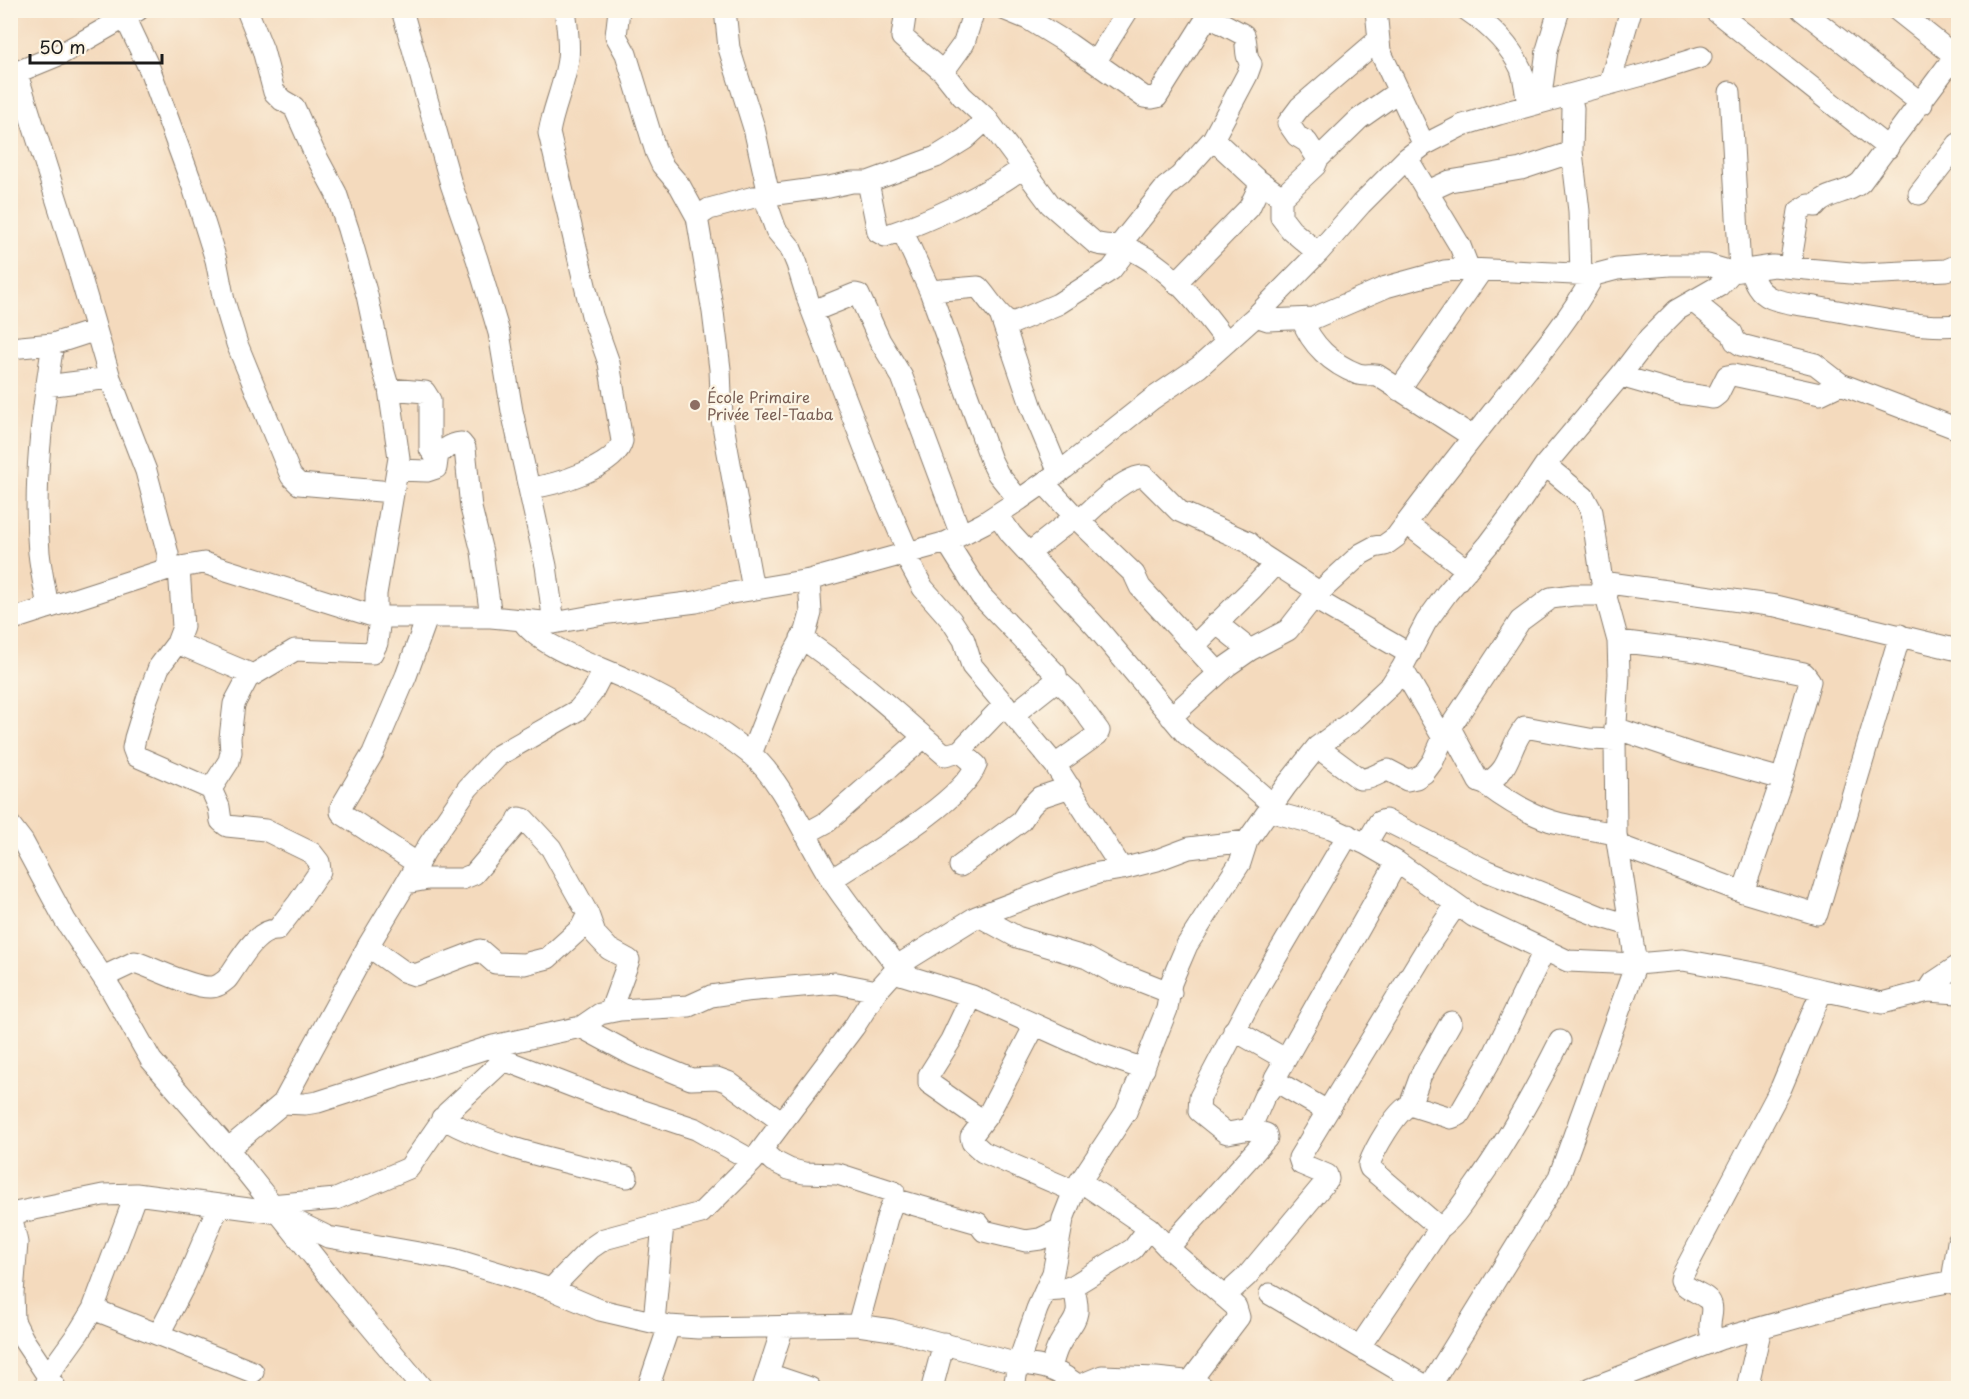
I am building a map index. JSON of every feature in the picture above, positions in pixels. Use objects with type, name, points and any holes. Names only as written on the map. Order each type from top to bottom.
[{"type":"street","points":[[177,643],[250,674],[256,674],[295,650],[372,653],[377,643],[376,594],[397,470],[399,447],[389,389],[367,295],[348,229],[336,193],[294,106],[274,93],[248,10]]},
{"type":"street","points":[[402,10],[451,184],[499,333],[512,411],[546,566],[554,623]]},
{"type":"street","points":[[530,488],[544,486],[608,462],[621,447],[622,441],[609,363],[592,315],[549,133],[552,114],[559,97],[568,59],[565,10]]},
{"type":"street","points":[[619,10],[616,36],[626,54],[656,152],[662,165],[680,186],[697,217],[713,312],[720,369],[722,420],[753,589]]},
{"type":"street","points":[[725,10],[729,48],[754,128],[766,196],[776,230],[790,247],[794,256],[906,552],[923,588],[951,620],[964,640],[972,666],[1055,765],[1122,869]]},
{"type":"street","points":[[906,10],[902,38],[943,72],[962,96],[987,119],[1050,204],[1095,243],[1102,246],[1122,247],[1151,261],[1205,313],[1227,342]]},
{"type":"street","points":[[943,72],[964,43],[974,10]]},
{"type":"street","points":[[1001,317],[1013,323],[1058,304],[1111,270],[1121,257],[1122,247],[1166,187],[1187,169],[1213,139],[1243,86],[1251,64],[1247,60],[1247,42],[1244,35],[1211,14],[1157,97],[1152,98],[1144,96],[1096,61],[1028,19],[1006,10]]},
{"type":"street","points":[[1096,61],[1128,10]]},
{"type":"street","points":[[1376,10],[1380,51],[1424,145]]},
{"type":"street","points":[[1467,10],[1488,26],[1507,47],[1521,70],[1534,104]]},
{"type":"street","points":[[1534,104],[1559,10]]},
{"type":"street","points":[[1610,82],[1631,10]]},
{"type":"street","points":[[1714,10],[1888,148]]},
{"type":"street","points":[[1802,10],[1922,104]]},
{"type":"street","points":[[1790,266],[1798,211],[1809,205],[1816,206],[1820,200],[1856,188],[1867,177],[1957,54],[1897,10]]},
{"type":"street","points":[[103,977],[135,962],[195,985],[210,987],[221,985],[261,935],[270,930],[277,930],[320,871],[319,862],[312,853],[265,830],[227,826],[221,821],[219,807],[211,789],[136,756],[133,748],[159,667],[177,643],[183,627],[174,569],[146,471],[110,378],[76,261],[14,75],[61,54],[132,15],[194,187],[216,260],[224,301],[237,344],[291,476],[299,484],[392,492]]},
{"type":"street","points":[[1318,159],[1307,142],[1297,136],[1288,123],[1300,107],[1378,40]]},
{"type":"street","points":[[10,620],[174,569],[204,564],[378,617],[491,617],[554,623],[609,613],[696,602],[753,589],[809,580],[954,538],[1019,501],[1152,399],[1199,367],[1256,316],[1318,253],[1361,204],[1407,158],[1424,145],[1463,125],[1701,57]]},
{"type":"street","points":[[1281,198],[1359,119],[1399,91]]},
{"type":"street","points":[[1730,92],[1741,270],[1753,279],[1764,294],[1781,301],[1890,320],[1945,326],[1959,325]]},
{"type":"street","points":[[1171,717],[1219,673],[1250,650],[1288,630],[1316,595],[1360,554],[1374,547],[1386,545],[1396,537],[1576,307],[1587,275],[1572,152],[1573,119],[1570,95]]},
{"type":"street","points":[[697,217],[716,206],[852,182],[868,182],[936,157],[965,139],[987,119]]},
{"type":"street","points":[[1213,139],[1281,198],[1281,217],[1291,230],[1318,253]]},
{"type":"street","points":[[1919,194],[1959,144]]},
{"type":"street","points":[[1426,192],[1450,181],[1521,169],[1572,152]]},
{"type":"street","points":[[1407,158],[1475,270]]},
{"type":"street","points":[[868,182],[878,232],[885,236],[1005,181],[1023,168]]},
{"type":"street","points":[[1176,284],[1249,208],[1261,183]]},
{"type":"street","points":[[902,230],[930,291],[991,460],[998,474],[1019,501]]},
{"type":"street","points":[[1256,316],[1268,320],[1314,318],[1386,287],[1444,271],[1475,270],[1587,275],[1617,269],[1708,265],[1741,270],[1790,266],[1862,274],[1946,270],[1958,267]]},
{"type":"street","points":[[1399,390],[1475,270]]},
{"type":"street","points":[[1014,1389],[1018,1364],[1053,1273],[1061,1229],[1077,1186],[1126,1112],[1167,1009],[1171,983],[1187,945],[1240,863],[1247,841],[1317,747],[1350,723],[1381,695],[1406,661],[1426,622],[1447,592],[1516,508],[1545,465],[1662,324],[1677,310],[1694,302],[1741,270]]},
{"type":"street","points":[[930,291],[978,287],[990,300],[1001,317],[1032,408],[1051,478],[1077,519],[1134,574],[1140,587],[1219,673]]},
{"type":"street","points":[[813,311],[855,294],[859,295],[880,341],[902,377],[954,538],[981,596],[1054,671],[1057,680],[1070,692],[1099,731],[1097,735],[1055,765]]},
{"type":"street","points":[[1694,302],[1732,333],[1741,345],[1815,364],[1840,384],[1959,429]]},
{"type":"street","points":[[1302,319],[1307,335],[1326,355],[1359,374],[1377,375],[1473,437]]},
{"type":"street","points":[[10,348],[53,344],[96,330]]},
{"type":"street","points":[[48,608],[39,554],[38,516],[40,429],[53,344]]},
{"type":"street","points":[[1620,376],[1679,393],[1713,398],[1718,394],[1727,376],[1733,375],[1820,394],[1840,384]]},
{"type":"street","points":[[46,387],[110,378]]},
{"type":"street","points":[[389,389],[425,392],[430,400],[430,449],[434,454],[451,443],[461,443],[465,448],[471,508],[482,552],[491,617]]},
{"type":"street","points":[[397,470],[427,471],[436,468],[438,453]]},
{"type":"street","points":[[1270,1294],[1429,1389],[1559,1177],[1636,964],[1617,839],[1615,734],[1618,641],[1604,589],[1589,503],[1545,465]]},
{"type":"street","points":[[1029,554],[1114,491],[1139,476],[1144,476],[1179,512],[1248,542],[1406,661],[1447,733],[1479,782],[1500,796],[1551,821],[1617,839],[1743,892],[1817,914],[1900,635]]},
{"type":"street","points":[[998,515],[1011,534],[1097,628],[1186,734],[1238,774],[1271,808],[1331,828],[1357,840],[1397,862],[1456,905],[1499,929],[1568,961],[1636,964],[1683,960],[1765,975],[1882,1003],[1928,991],[1959,993]]},
{"type":"street","points":[[1406,523],[1467,570]]},
{"type":"street","points":[[1194,646],[1275,564]]},
{"type":"street","points":[[751,754],[783,673],[812,613],[809,580]]},
{"type":"street","points":[[1317,747],[1360,779],[1368,780],[1375,774],[1388,770],[1407,780],[1416,778],[1424,773],[1433,761],[1447,733],[1520,621],[1551,598],[1604,589],[1776,606],[1959,650]]},
{"type":"street","points":[[418,864],[344,815],[341,807],[373,753],[406,676],[427,618]]},
{"type":"street","points":[[522,620],[527,629],[543,640],[628,680],[714,728],[751,754],[776,783],[831,880],[896,969],[972,996],[1100,1054],[1144,1069]]},
{"type":"street","points":[[1216,623],[1250,650]]},
{"type":"street","points":[[801,638],[822,652],[945,755],[960,752],[1009,709],[1057,680]]},
{"type":"street","points":[[1618,641],[1697,651],[1804,672],[1810,681],[1782,779],[1743,892]]},
{"type":"street","points":[[228,1149],[283,1103],[368,946],[468,788],[499,755],[578,710],[592,693],[604,670]]},
{"type":"street","points":[[211,789],[229,761],[234,704],[250,674]]},
{"type":"street","points":[[1485,784],[1504,770],[1520,733],[1525,727],[1589,739],[1615,734],[1782,779]]},
{"type":"street","points":[[805,834],[827,822],[924,737]]},
{"type":"street","points":[[831,880],[906,832],[968,781],[976,765],[960,752]]},
{"type":"street","points":[[960,866],[1021,821],[1040,797],[1070,787]]},
{"type":"street","points":[[406,883],[428,879],[462,879],[474,874],[519,818],[524,819],[551,848],[588,914],[595,934],[603,944],[629,960],[610,1012]]},
{"type":"street","points":[[1168,1248],[1267,1138],[1266,1134],[1250,1129],[1225,1132],[1199,1111],[1200,1097],[1234,1030],[1357,840],[1379,822],[1385,820],[1487,871],[1599,916],[1629,925]]},
{"type":"street","points":[[10,825],[23,842],[65,920],[103,977],[152,1060],[228,1149],[422,1389]]},
{"type":"street","points":[[551,1289],[591,1248],[604,1239],[700,1213],[757,1155],[854,1027],[877,991],[896,969],[979,916],[1063,884],[1098,873],[1157,860],[1189,848],[1247,841]]},
{"type":"street","points":[[1250,1129],[1264,1097],[1397,862]]},
{"type":"street","points":[[1225,1296],[1247,1276],[1328,1179],[1327,1175],[1299,1161],[1430,943],[1456,905]]},
{"type":"street","points":[[368,946],[403,971],[415,975],[480,950],[495,963],[524,964],[548,958],[581,928],[588,914]]},
{"type":"street","points":[[979,916],[1017,937],[1087,958],[1116,974],[1171,993]]},
{"type":"street","points":[[1410,1105],[1451,1118],[1459,1115],[1493,1056],[1544,951]]},
{"type":"street","points":[[1928,991],[1934,982],[1959,966]]},
{"type":"street","points":[[283,1103],[318,1102],[499,1053],[582,1027],[600,1014],[610,1012],[689,1006],[711,996],[836,983],[877,991]]},
{"type":"street","points":[[1715,1341],[1709,1326],[1712,1305],[1710,1300],[1682,1284],[1682,1276],[1780,1088],[1822,990]]},
{"type":"street","points":[[972,996],[928,1081],[983,1120]]},
{"type":"street","points":[[1440,1228],[1370,1168],[1371,1160],[1391,1125],[1404,1108],[1410,1105],[1421,1075],[1451,1022]]},
{"type":"street","points":[[1035,1025],[1021,1055],[971,1137],[972,1142],[984,1152],[1077,1186],[1149,1228],[1168,1248],[1236,1307],[1239,1317],[1195,1375],[1200,1385]]},
{"type":"street","points":[[582,1027],[633,1055],[692,1079],[717,1078],[728,1082],[782,1122]]},
{"type":"street","points":[[1234,1030],[1285,1059]]},
{"type":"street","points":[[1360,1346],[1440,1228],[1451,1220],[1494,1160],[1560,1041]]},
{"type":"street","points":[[136,1194],[93,1309],[49,1384],[14,1321],[13,1293],[17,1243],[11,1214],[103,1195],[136,1194],[219,1205],[275,1209],[336,1199],[409,1167],[442,1118],[499,1053]]},
{"type":"street","points":[[499,1053],[600,1097],[696,1129],[789,1169],[804,1173],[837,1174],[894,1192],[894,1199],[858,1325]]},
{"type":"street","points":[[1275,1081],[1327,1111]]},
{"type":"street","points":[[442,1118],[491,1141],[567,1164],[627,1177]]},
{"type":"street","points":[[894,1199],[978,1223],[984,1231],[1017,1240],[1040,1239],[1061,1229]]},
{"type":"street","points":[[159,1334],[185,1284],[219,1205]]},
{"type":"street","points":[[275,1209],[318,1234],[453,1259],[551,1289],[600,1310],[662,1324],[698,1328],[858,1325],[892,1330],[1018,1364],[1051,1368],[1079,1387],[1102,1376],[1156,1378],[1200,1385]]},
{"type":"street","points":[[648,1389],[662,1324],[663,1224]]},
{"type":"street","points":[[1045,1291],[1073,1286],[1133,1249],[1149,1228]]},
{"type":"street","points":[[1590,1389],[1715,1341],[1867,1298],[1956,1282],[1959,1242]]},
{"type":"street","points":[[1051,1368],[1059,1345],[1078,1315],[1078,1301],[1073,1286]]},
{"type":"street","points":[[93,1309],[253,1372]]},
{"type":"street","points":[[783,1326],[765,1381],[810,1389]]},
{"type":"street","points":[[1747,1389],[1761,1328]]},
{"type":"street","points":[[932,1389],[944,1343]]},
{"type":"place","name":"École Primaire Privée Teel-Taaba","points":[[695,405]]}]
